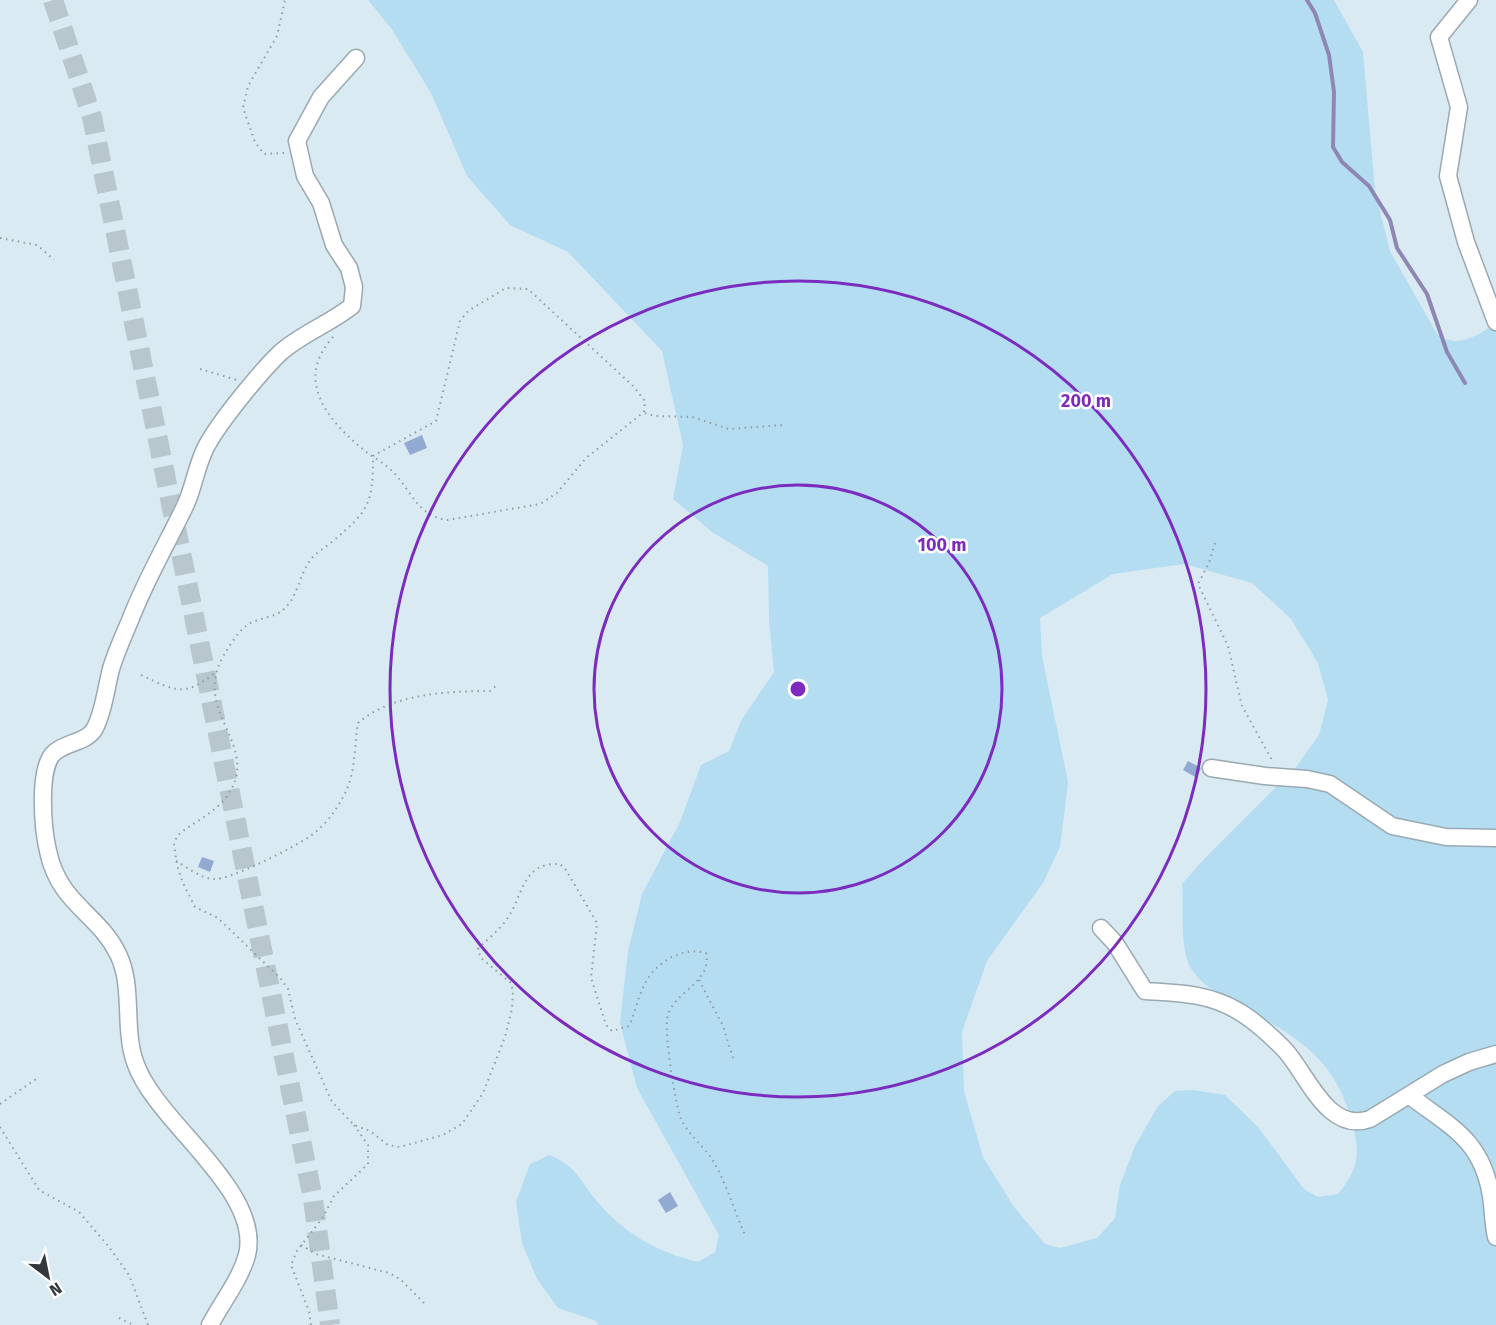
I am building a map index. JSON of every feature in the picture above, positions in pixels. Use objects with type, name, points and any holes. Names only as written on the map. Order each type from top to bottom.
[{"type":"street","points":[[1469,0],[1439,37],[1459,107],[1448,176],[1466,242],[1496,322]]},
{"type":"street","points":[[210,1325],[243,1267],[249,1241],[247,1227],[238,1207],[203,1152],[154,1097],[138,1070],[130,1038],[123,972],[118,955],[107,938],[60,888],[54,875],[47,850],[43,792],[48,760],[55,752],[87,737],[95,728],[112,666],[135,608],[187,502],[205,448],[280,354],[304,334],[352,306],[354,287],[349,268],[334,245],[327,217],[306,176],[297,141],[306,121],[337,76],[356,58]]},
{"type":"street","points":[[1211,768],[1330,784],[1392,826],[1446,837],[1496,838]]},
{"type":"street","points":[[1101,928],[1115,943],[1145,991],[1202,994],[1240,1011],[1285,1050],[1324,1106],[1343,1117],[1362,1122],[1389,1109],[1443,1074],[1496,1054]]},
{"type":"street","points":[[1410,1096],[1469,1141],[1480,1159],[1491,1196],[1496,1237]]},
{"type":"path","points":[[285,0],[277,36],[248,86],[243,108],[255,142],[264,154],[278,155],[298,149]]},
{"type":"path","points":[[0,238],[37,245],[54,260]]},
{"type":"path","points":[[334,335],[324,347],[315,366],[315,387],[326,411],[373,456],[394,473],[419,508],[434,518],[447,520],[510,511],[540,504],[557,493],[586,458],[644,412],[645,401],[633,386],[551,308],[528,289],[512,286],[468,311],[460,321],[436,421],[373,456]]},
{"type":"path","points":[[200,369],[252,387]]},
{"type":"path","points":[[644,412],[656,416],[692,417],[729,429],[784,425]]},
{"type":"path","points":[[311,1325],[309,1311],[291,1265],[301,1245],[323,1217],[334,1196],[363,1172],[368,1164],[368,1146],[354,1125],[332,1102],[295,1019],[288,988],[272,968],[218,918],[195,906],[183,884],[174,845],[177,836],[224,799],[238,774],[239,758],[218,708],[214,690],[224,656],[246,626],[282,611],[296,594],[311,559],[356,522],[363,513],[369,504],[373,482],[373,456]]},
{"type":"path","points":[[1215,543],[1209,563],[1198,584],[1228,646],[1242,706],[1283,777]]},
{"type":"path","points":[[141,675],[169,688],[188,690],[196,688],[218,671]]},
{"type":"path","points":[[176,861],[201,876],[215,880],[263,862],[310,837],[328,819],[346,793],[353,767],[358,723],[370,713],[388,703],[490,691],[498,684]]},
{"type":"path","points":[[354,1125],[370,1131],[388,1145],[400,1147],[443,1135],[462,1124],[473,1111],[483,1093],[505,1037],[513,1000],[511,983],[489,966],[481,958],[478,950],[508,919],[528,877],[535,869],[548,864],[560,864],[567,870],[597,923],[591,978],[606,1025],[612,1031],[629,1026],[649,977],[676,954],[694,949],[706,953],[708,961],[699,980],[671,1005],[667,1021],[677,1101],[682,1120],[712,1160],[745,1235]]},
{"type":"path","points":[[699,980],[723,1026],[734,1061]]},
{"type":"path","points":[[0,1104],[39,1077]]},
{"type":"path","points":[[0,1127],[39,1190],[79,1212],[109,1247],[129,1275],[148,1325]]},
{"type":"path","points":[[301,1245],[316,1254],[390,1273],[400,1279],[425,1304]]},
{"type":"path","points":[[119,1318],[134,1325]]},
{"type":"shaded area","points":[[368,0],[1334,0],[1363,52],[1375,191],[1390,251],[1437,334],[1444,339],[1459,341],[1467,339],[1496,324],[1496,1325],[598,1325],[596,1321],[558,1308],[537,1279],[522,1243],[516,1202],[530,1164],[550,1155],[572,1169],[606,1212],[642,1240],[669,1253],[698,1262],[715,1252],[719,1235],[637,1088],[620,1023],[628,951],[642,894],[680,822],[701,765],[729,751],[741,721],[774,672],[769,620],[768,566],[712,532],[673,499],[683,445],[662,351],[568,252],[510,225],[467,176],[431,93],[391,28]],"holes":[[[1184,564],[1252,583],[1291,619],[1318,663],[1328,700],[1319,735],[1296,767],[1182,884],[1185,952],[1192,970],[1207,986],[1295,1038],[1324,1064],[1345,1100],[1352,1123],[1357,1153],[1354,1169],[1338,1194],[1318,1197],[1304,1189],[1258,1127],[1225,1095],[1192,1090],[1175,1091],[1158,1106],[1135,1146],[1120,1185],[1115,1218],[1097,1238],[1060,1248],[1045,1244],[1014,1207],[983,1157],[964,1091],[962,1032],[987,961],[1043,883],[1060,847],[1068,782],[1042,656],[1040,618],[1113,574]]]},
{"type":"building","points":[[422,435],[427,448],[410,455],[404,443]]},
{"type":"building","points":[[1188,761],[1201,768],[1197,778],[1183,770]]},
{"type":"building","points":[[202,857],[214,861],[210,872],[198,867]]},
{"type":"building","points":[[670,1192],[678,1206],[666,1213],[658,1200]]},
{"type":"waterway","points":[[1307,0],[1315,13],[1329,55],[1334,92],[1333,147],[1342,162],[1369,186],[1390,220],[1397,248],[1427,294],[1447,352],[1465,383]]},
{"type":"tunnel","points":[[53,0],[92,117],[313,1199],[330,1325]]}]
